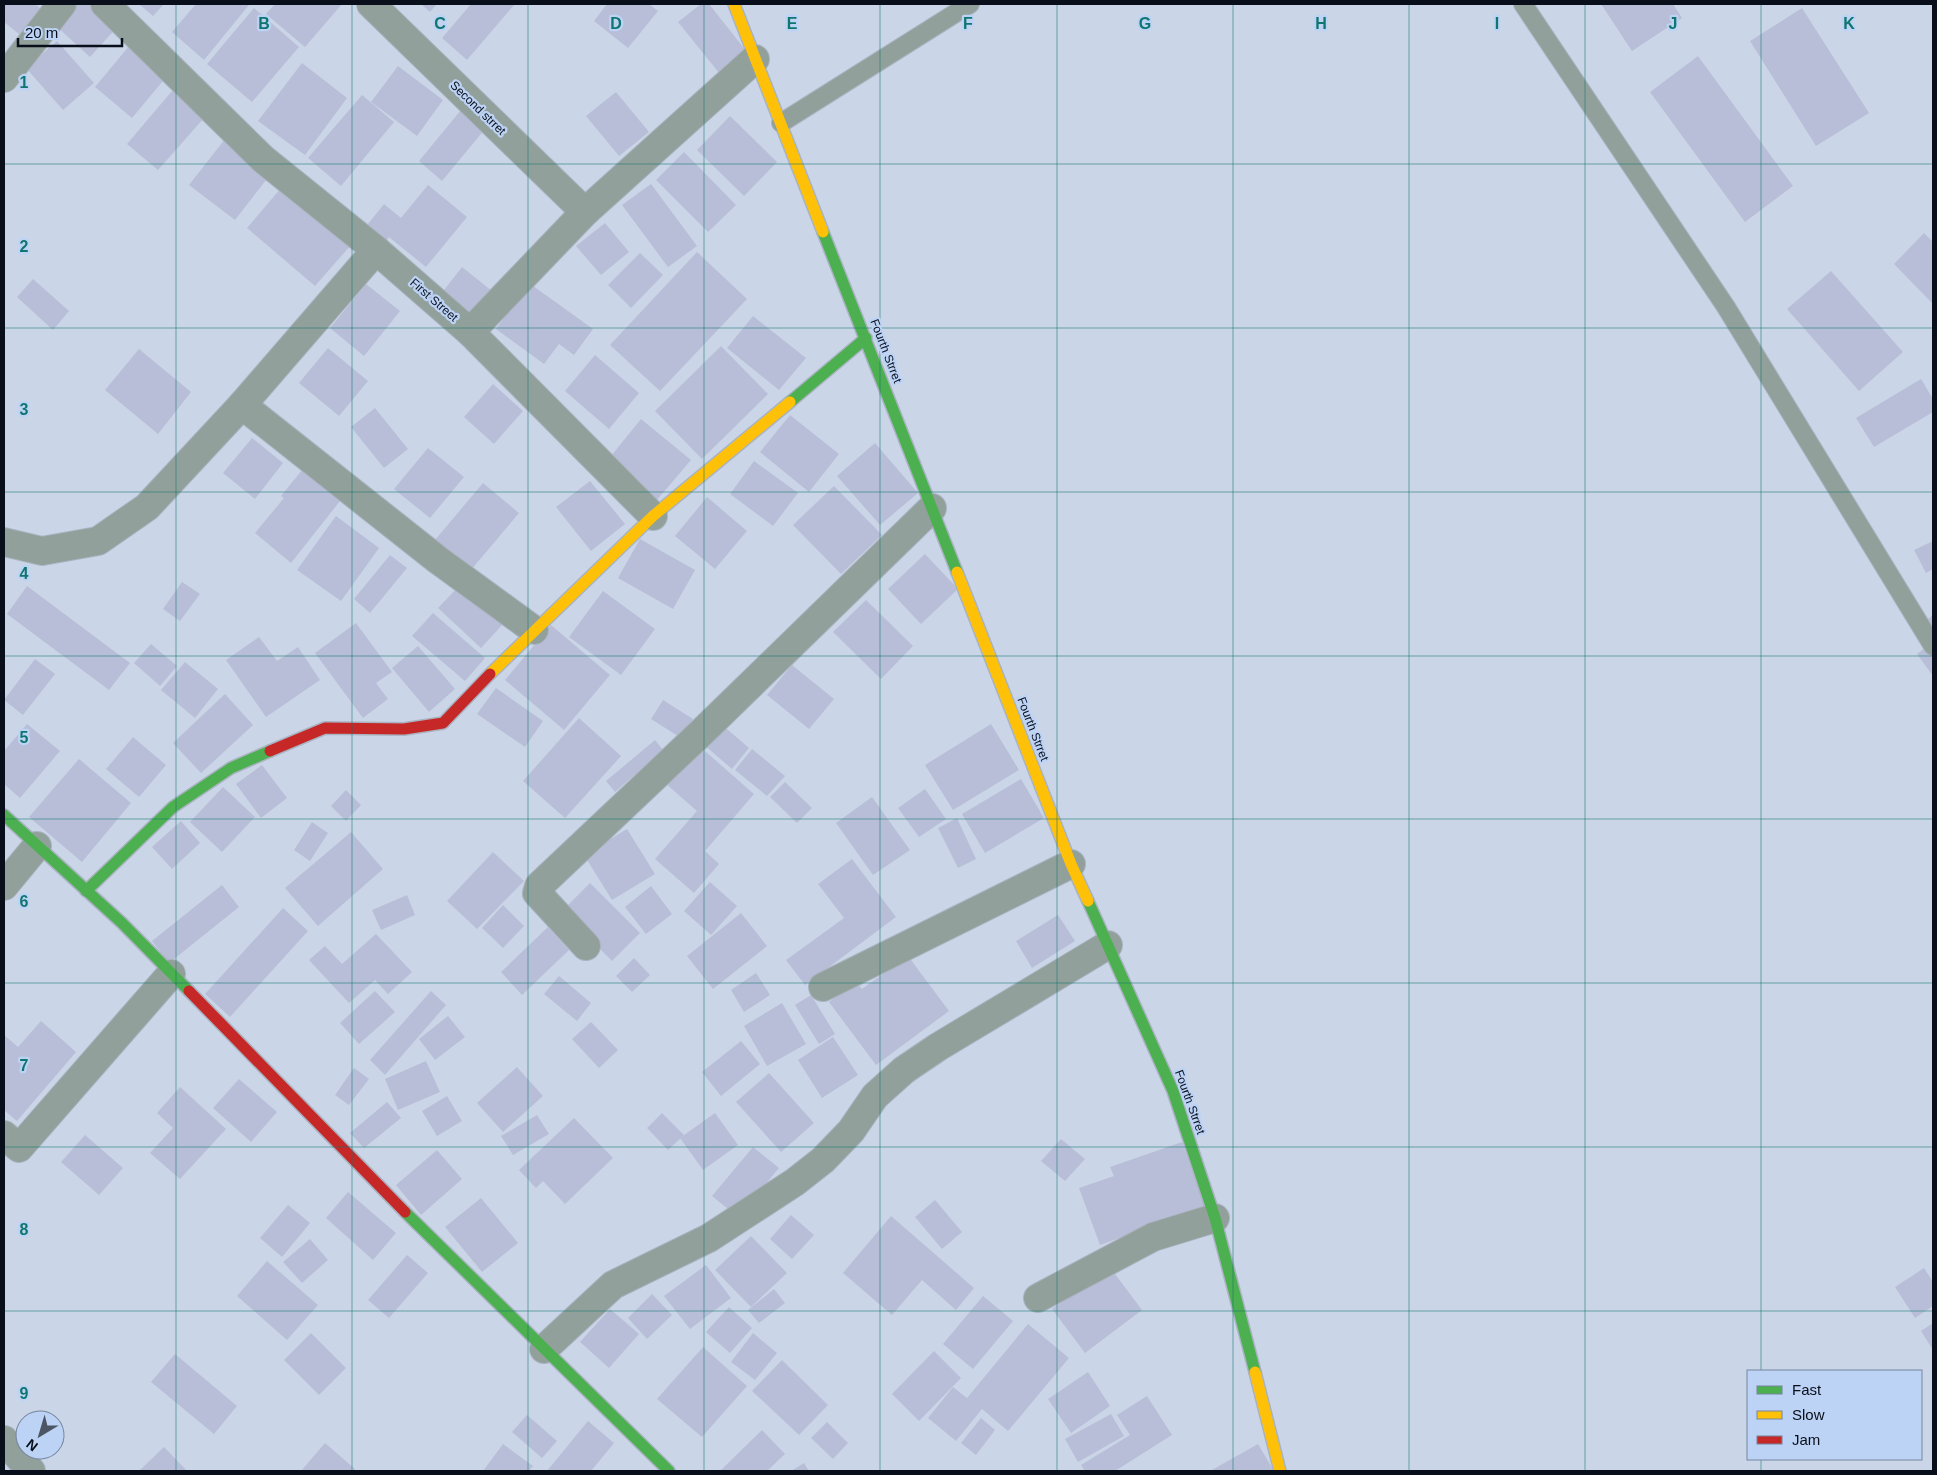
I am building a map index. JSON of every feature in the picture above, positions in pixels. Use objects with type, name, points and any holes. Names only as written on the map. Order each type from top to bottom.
[{"type":"street","points":[[4,78],[62,4]]},
{"type":"street","name":"First Street","points":[[105,4],[263,159],[376,250],[470,332],[653,516]]},
{"type":"street","name":"Second strret","points":[[371,4],[585,212]]},
{"type":"street","name":"Fourth Strret","points":[[734,4],[1071,864],[1173,1091],[1215,1218],[1280,1471]]},
{"type":"street","points":[[470,332],[585,212],[755,59]]},
{"type":"street","points":[[4,542],[42,551],[98,541],[147,508],[242,405],[376,250]]},
{"type":"street","points":[[86,891],[173,807],[231,768],[325,728],[404,729],[443,723],[534,630],[653,516],[866,338]]},
{"type":"street","points":[[242,405],[438,560],[534,630]]},
{"type":"street","points":[[586,946],[537,893],[539,886],[932,508]]},
{"type":"street","points":[[4,815],[122,923],[444,1252],[669,1471]]},
{"type":"street","points":[[4,886],[37,846]]},
{"type":"street","points":[[823,987],[1071,864]]},
{"type":"street","points":[[544,1349],[613,1285],[709,1238],[795,1182],[823,1160],[851,1130],[876,1096],[904,1070],[938,1047],[1108,945]]},
{"type":"street","points":[[4,1135],[19,1148],[171,974]]},
{"type":"street","points":[[1038,1298],[1153,1237],[1215,1218]]},
{"type":"street","points":[[4,1440],[31,1471]]},
{"type":"lane","points":[[781,123],[970,4]]},
{"type":"lane","points":[[1523,4],[1726,307],[1933,646]]},
{"type":"building","points":[[4,4],[35,4],[45,12],[24,38],[4,22]]},
{"type":"building","points":[[76,4],[95,4],[119,25],[90,57],[56,26]]},
{"type":"building","points":[[139,4],[164,4],[153,16]]},
{"type":"building","points":[[196,4],[249,5],[204,60],[172,32]]},
{"type":"building","points":[[275,4],[342,4],[305,47],[266,14]]},
{"type":"building","points":[[421,4],[437,4],[430,12]]},
{"type":"building","points":[[471,4],[514,5],[467,60],[442,38]]},
{"type":"building","points":[[607,4],[649,4],[658,11],[628,48],[594,21]]},
{"type":"building","points":[[701,4],[709,4],[747,52],[720,74],[678,22]]},
{"type":"building","points":[[1601,4],[1673,4],[1682,18],[1632,51]]},
{"type":"building","points":[[254,8],[299,47],[252,102],[207,64]]},
{"type":"building","points":[[1802,8],[1869,113],[1816,146],[1750,41]]},
{"type":"building","points":[[57,41],[94,83],[63,110],[26,68]]},
{"type":"building","points":[[130,45],[167,76],[132,118],[95,87]]},
{"type":"building","points":[[1698,56],[1793,186],[1745,222],[1650,92]]},
{"type":"building","points":[[302,63],[347,98],[305,155],[258,121]]},
{"type":"building","points":[[398,66],[443,100],[417,136],[371,102]]},
{"type":"building","points":[[172,91],[204,118],[158,170],[127,144]]},
{"type":"building","points":[[616,92],[649,132],[619,156],[586,116]]},
{"type":"building","points":[[362,95],[394,122],[341,186],[308,158]]},
{"type":"building","points":[[461,110],[485,129],[442,181],[419,161]]},
{"type":"building","points":[[730,116],[777,162],[744,196],[697,150]]},
{"type":"building","points":[[225,139],[270,175],[235,220],[189,185]]},
{"type":"building","points":[[684,152],[736,205],[708,232],[656,180]]},
{"type":"building","points":[[651,184],[697,246],[668,267],[622,205]]},
{"type":"building","points":[[428,185],[467,217],[426,267],[389,237],[383,245],[364,229],[384,204],[401,218]]},
{"type":"building","points":[[282,187],[351,245],[315,286],[247,228]]},
{"type":"building","points":[[605,223],[629,252],[601,275],[576,246]]},
{"type":"building","points":[[1924,233],[1933,242],[1933,304],[1894,264]]},
{"type":"building","points":[[697,252],[747,299],[660,391],[610,345]]},
{"type":"building","points":[[640,253],[663,275],[631,308],[608,285]]},
{"type":"building","points":[[462,267],[492,291],[470,317],[441,294]]},
{"type":"building","points":[[1831,271],[1903,352],[1859,391],[1787,309]]},
{"type":"building","points":[[33,279],[69,311],[53,330],[17,297]]},
{"type":"building","points":[[529,283],[593,329],[574,355],[559,344],[544,364],[496,329]]},
{"type":"building","points":[[366,284],[400,311],[364,356],[330,328]]},
{"type":"building","points":[[753,316],[806,358],[779,390],[727,348]]},
{"type":"building","points":[[721,346],[768,394],[702,459],[655,411]]},
{"type":"building","points":[[328,348],[368,381],[339,416],[299,383]]},
{"type":"building","points":[[139,349],[191,392],[158,434],[105,390]]},
{"type":"building","points":[[595,355],[639,393],[609,429],[565,391]]},
{"type":"building","points":[[1921,379],[1933,399],[1933,412],[1874,447],[1856,418]]},
{"type":"building","points":[[493,384],[523,411],[494,444],[464,417]]},
{"type":"building","points":[[375,408],[408,449],[384,468],[351,427]]},
{"type":"building","points":[[790,415],[839,454],[809,492],[760,452]]},
{"type":"building","points":[[641,419],[691,460],[656,501],[607,461]]},
{"type":"building","points":[[252,438],[283,463],[255,499],[223,473]]},
{"type":"building","points":[[875,443],[918,493],[880,525],[837,476]]},
{"type":"building","points":[[428,448],[464,477],[430,518],[394,489]]},
{"type":"building","points":[[754,461],[798,493],[773,526],[730,494]]},
{"type":"building","points":[[302,470],[340,501],[291,563],[255,533],[284,498],[281,496]]},
{"type":"building","points":[[590,481],[625,524],[591,551],[556,507]]},
{"type":"building","points":[[483,483],[519,513],[471,570],[435,540]]},
{"type":"building","points":[[834,486],[882,535],[841,574],[793,525]]},
{"type":"building","points":[[707,497],[747,531],[715,569],[675,536]]},
{"type":"building","points":[[336,516],[379,548],[341,601],[297,570]]},
{"type":"building","points":[[640,539],[695,570],[673,609],[618,578]]},
{"type":"building","points":[[1933,541],[1933,569],[1926,573],[1914,550]]},
{"type":"building","points":[[925,554],[958,589],[921,624],[888,589]]},
{"type":"building","points":[[390,555],[407,568],[370,613],[354,599]]},
{"type":"building","points":[[182,582],[200,594],[180,621],[163,609]]},
{"type":"building","points":[[461,584],[503,624],[481,648],[438,608]]},
{"type":"building","points":[[27,586],[130,663],[109,690],[7,614]]},
{"type":"building","points":[[603,591],[655,629],[621,675],[569,637]]},
{"type":"building","points":[[866,600],[913,646],[881,679],[833,632]]},
{"type":"building","points":[[433,613],[485,658],[465,681],[412,636]]},
{"type":"building","points":[[1933,615],[1933,637],[1923,623]]},
{"type":"building","points":[[356,623],[392,672],[376,683],[388,699],[363,718],[315,653]]},
{"type":"building","points":[[551,625],[610,675],[564,730],[505,680]]},
{"type":"building","points":[[259,637],[277,661],[298,647],[320,680],[266,717],[226,660]]},
{"type":"building","points":[[1933,642],[1933,676],[1917,654]]},
{"type":"building","points":[[151,644],[177,666],[160,686],[134,663]]},
{"type":"building","points":[[418,646],[455,689],[429,712],[392,668]]},
{"type":"building","points":[[35,659],[55,674],[23,715],[4,700]]},
{"type":"building","points":[[185,662],[218,689],[195,718],[161,690]]},
{"type":"building","points":[[792,665],[834,699],[809,729],[767,695]]},
{"type":"building","points":[[496,688],[543,721],[525,747],[477,714]]},
{"type":"building","points":[[225,694],[253,725],[201,773],[173,743]]},
{"type":"building","points":[[663,700],[693,719],[681,738],[651,719]]},
{"type":"building","points":[[579,718],[621,756],[565,818],[523,781]]},
{"type":"building","points":[[720,723],[749,748],[732,769],[703,744]]},
{"type":"building","points":[[27,724],[60,751],[20,798],[4,784],[4,751]]},
{"type":"building","points":[[991,724],[1019,770],[953,810],[925,765]]},
{"type":"building","points":[[133,737],[166,765],[139,797],[106,769]]},
{"type":"building","points":[[655,740],[663,750],[615,792],[606,781]]},
{"type":"building","points":[[698,745],[754,794],[705,851],[719,864],[694,893],[655,859],[697,811],[665,783]]},
{"type":"building","points":[[752,749],[785,776],[767,796],[735,770]]},
{"type":"building","points":[[79,759],[131,803],[82,862],[29,817]]},
{"type":"building","points":[[262,765],[287,798],[261,818],[236,784]]},
{"type":"building","points":[[1021,779],[1044,818],[985,853],[962,814]]},
{"type":"building","points":[[785,782],[812,808],[797,823],[770,797]]},
{"type":"building","points":[[223,787],[255,817],[222,852],[190,822]]},
{"type":"building","points":[[925,789],[946,819],[919,837],[898,808]]},
{"type":"building","points":[[346,790],[361,805],[346,821],[331,806]]},
{"type":"building","points":[[872,797],[910,850],[873,875],[836,823]]},
{"type":"building","points":[[957,818],[976,859],[958,868],[938,828]]},
{"type":"building","points":[[181,821],[200,843],[172,869],[152,847]]},
{"type":"building","points":[[312,822],[328,833],[310,861],[294,850]]},
{"type":"building","points":[[627,829],[655,874],[612,900],[584,855]]},
{"type":"building","points":[[351,832],[383,869],[318,926],[285,888]]},
{"type":"building","points":[[493,852],[524,881],[477,929],[447,901]]},
{"type":"building","points":[[852,859],[896,917],[805,985],[786,960],[844,918],[818,884]]},
{"type":"building","points":[[710,882],[737,906],[711,935],[684,911]]},
{"type":"building","points":[[590,883],[640,933],[612,961],[562,911]]},
{"type":"building","points":[[222,885],[239,907],[169,963],[152,941]]},
{"type":"building","points":[[651,886],[672,914],[646,934],[625,907]]},
{"type":"building","points":[[407,895],[415,915],[381,930],[372,910]]},
{"type":"building","points":[[503,905],[524,926],[503,948],[482,928]]},
{"type":"building","points":[[283,908],[308,931],[230,1017],[205,994]]},
{"type":"building","points":[[741,913],[767,946],[713,989],[687,956]]},
{"type":"building","points":[[1058,915],[1075,941],[1032,968],[1016,941]]},
{"type":"building","points":[[548,927],[569,950],[522,995],[501,972]]},
{"type":"building","points":[[376,934],[412,972],[388,994],[375,980],[349,1003],[309,960],[325,946],[342,964]]},
{"type":"building","points":[[908,956],[949,1011],[876,1065],[829,1002],[856,982],[862,989]]},
{"type":"building","points":[[634,958],[650,975],[632,992],[616,976]]},
{"type":"building","points":[[756,973],[770,995],[744,1012],[731,990]]},
{"type":"building","points":[[559,976],[591,1003],[577,1021],[544,994]]},
{"type":"building","points":[[375,991],[395,1012],[359,1044],[340,1023]]},
{"type":"building","points":[[431,991],[446,1005],[385,1075],[370,1060]]},
{"type":"building","points":[[811,995],[835,1034],[819,1044],[795,1005]]},
{"type":"building","points":[[782,1003],[806,1044],[767,1066],[744,1026]]},
{"type":"building","points":[[448,1016],[465,1037],[435,1060],[419,1039]]},
{"type":"building","points":[[41,1021],[76,1052],[17,1121],[4,1110],[4,1035],[18,1047]]},
{"type":"building","points":[[591,1022],[618,1050],[599,1068],[572,1039]]},
{"type":"building","points":[[833,1037],[858,1075],[822,1098],[798,1060]]},
{"type":"building","points":[[741,1041],[760,1064],[721,1096],[702,1072]]},
{"type":"building","points":[[426,1061],[440,1092],[398,1110],[385,1079]]},
{"type":"building","points":[[517,1067],[543,1096],[503,1132],[477,1103]]},
{"type":"building","points":[[354,1068],[369,1079],[349,1105],[335,1095]]},
{"type":"building","points":[[769,1073],[814,1123],[781,1152],[736,1102]]},
{"type":"building","points":[[239,1079],[277,1112],[251,1142],[213,1108]]},
{"type":"building","points":[[180,1087],[226,1129],[180,1179],[150,1153],[173,1128],[157,1113]]},
{"type":"building","points":[[447,1096],[462,1121],[437,1136],[422,1111]]},
{"type":"building","points":[[387,1102],[401,1118],[364,1148],[350,1133]]},
{"type":"building","points":[[662,1113],[684,1135],[668,1150],[647,1128]]},
{"type":"building","points":[[715,1113],[738,1145],[703,1170],[680,1138]]},
{"type":"building","points":[[537,1115],[549,1134],[513,1155],[501,1136]]},
{"type":"building","points":[[574,1118],[613,1158],[565,1204],[543,1181],[536,1188],[519,1170]]},
{"type":"building","points":[[85,1135],[123,1168],[99,1195],[61,1162]]},
{"type":"building","points":[[1061,1139],[1085,1159],[1065,1181],[1041,1161]]},
{"type":"building","points":[[1182,1142],[1205,1207],[1100,1245],[1079,1188],[1114,1176],[1110,1167]]},
{"type":"building","points":[[753,1147],[779,1168],[738,1217],[712,1196]]},
{"type":"building","points":[[437,1150],[462,1179],[421,1215],[396,1185]]},
{"type":"building","points":[[348,1192],[396,1233],[373,1260],[326,1218]]},
{"type":"building","points":[[481,1198],[518,1243],[482,1272],[445,1227]]},
{"type":"building","points":[[935,1200],[962,1232],[942,1249],[915,1217]]},
{"type":"building","points":[[288,1205],[310,1223],[282,1257],[260,1238]]},
{"type":"building","points":[[791,1215],[814,1235],[792,1259],[770,1239]]},
{"type":"building","points":[[891,1216],[974,1288],[956,1310],[922,1280],[892,1315],[843,1273]]},
{"type":"building","points":[[751,1236],[787,1273],[751,1307],[715,1270]]},
{"type":"building","points":[[310,1239],[328,1260],[302,1283],[283,1262]]},
{"type":"building","points":[[407,1255],[428,1273],[389,1318],[368,1300]]},
{"type":"building","points":[[267,1261],[318,1305],[287,1340],[237,1296]]},
{"type":"building","points":[[706,1265],[731,1298],[690,1329],[664,1296]]},
{"type":"building","points":[[1109,1266],[1142,1310],[1085,1353],[1052,1309]]},
{"type":"building","points":[[1924,1268],[1933,1282],[1933,1306],[1915,1318],[1895,1287]]},
{"type":"building","points":[[774,1289],[785,1303],[759,1323],[748,1310]]},
{"type":"building","points":[[652,1294],[672,1315],[647,1339],[628,1318]]},
{"type":"building","points":[[983,1296],[1013,1321],[973,1369],[943,1344]]},
{"type":"building","points":[[729,1307],[752,1328],[730,1353],[706,1332]]},
{"type":"building","points":[[610,1309],[639,1334],[609,1368],[580,1342]]},
{"type":"building","points":[[1933,1323],[1933,1350],[1921,1331]]},
{"type":"building","points":[[1028,1324],[1069,1358],[1008,1431],[982,1409],[956,1441],[928,1418],[953,1387],[967,1398]]},
{"type":"building","points":[[311,1333],[346,1368],[319,1395],[284,1360]]},
{"type":"building","points":[[753,1333],[777,1353],[755,1380],[731,1362]]},
{"type":"building","points":[[703,1347],[747,1386],[702,1437],[657,1399]]},
{"type":"building","points":[[934,1351],[961,1378],[919,1421],[892,1394]]},
{"type":"building","points":[[175,1354],[237,1406],[214,1434],[151,1382]]},
{"type":"building","points":[[782,1360],[828,1405],[799,1435],[752,1391]]},
{"type":"building","points":[[1088,1372],[1110,1406],[1071,1433],[1048,1399]]},
{"type":"building","points":[[1147,1396],[1172,1435],[1115,1471],[1085,1471],[1081,1465],[1130,1435],[1117,1415]]},
{"type":"building","points":[[1111,1414],[1124,1436],[1078,1462],[1065,1439]]},
{"type":"building","points":[[527,1415],[557,1441],[542,1458],[512,1432]]},
{"type":"building","points":[[981,1418],[995,1430],[976,1455],[961,1443]]},
{"type":"building","points":[[588,1421],[614,1443],[591,1471],[547,1471]]},
{"type":"building","points":[[827,1422],[848,1443],[833,1459],[811,1438]]},
{"type":"building","points":[[762,1430],[785,1454],[767,1471],[720,1471]]},
{"type":"building","points":[[325,1443],[355,1469],[354,1471],[301,1471]]},
{"type":"building","points":[[503,1444],[533,1466],[529,1471],[483,1471]]},
{"type":"building","points":[[1258,1444],[1274,1471],[1210,1471]]},
{"type":"building","points":[[164,1447],[187,1471],[139,1471]]},
{"type":"building","points":[[804,1463],[809,1471],[791,1471]]},
{"type":"traffic: fast","points":[[823,232],[957,572]]},
{"type":"traffic: fast","points":[[790,402],[866,338]]},
{"type":"traffic: fast","points":[[86,891],[173,807],[231,768],[270,751]]},
{"type":"traffic: fast","points":[[4,815],[122,923],[189,991]]},
{"type":"traffic: fast","points":[[1088,901],[1173,1091],[1215,1218],[1255,1372]]},
{"type":"traffic: fast","points":[[405,1212],[669,1471]]},
{"type":"traffic: slow","points":[[734,4],[823,232]]},
{"type":"traffic: slow","points":[[490,674],[653,516],[790,402]]},
{"type":"traffic: slow","points":[[957,572],[1071,864],[1088,901]]},
{"type":"traffic: slow","points":[[1255,1372],[1280,1471]]},
{"type":"traffic: jam","points":[[270,751],[325,728],[404,729],[443,723],[490,674]]},
{"type":"traffic: jam","points":[[189,991],[405,1212]]}]
